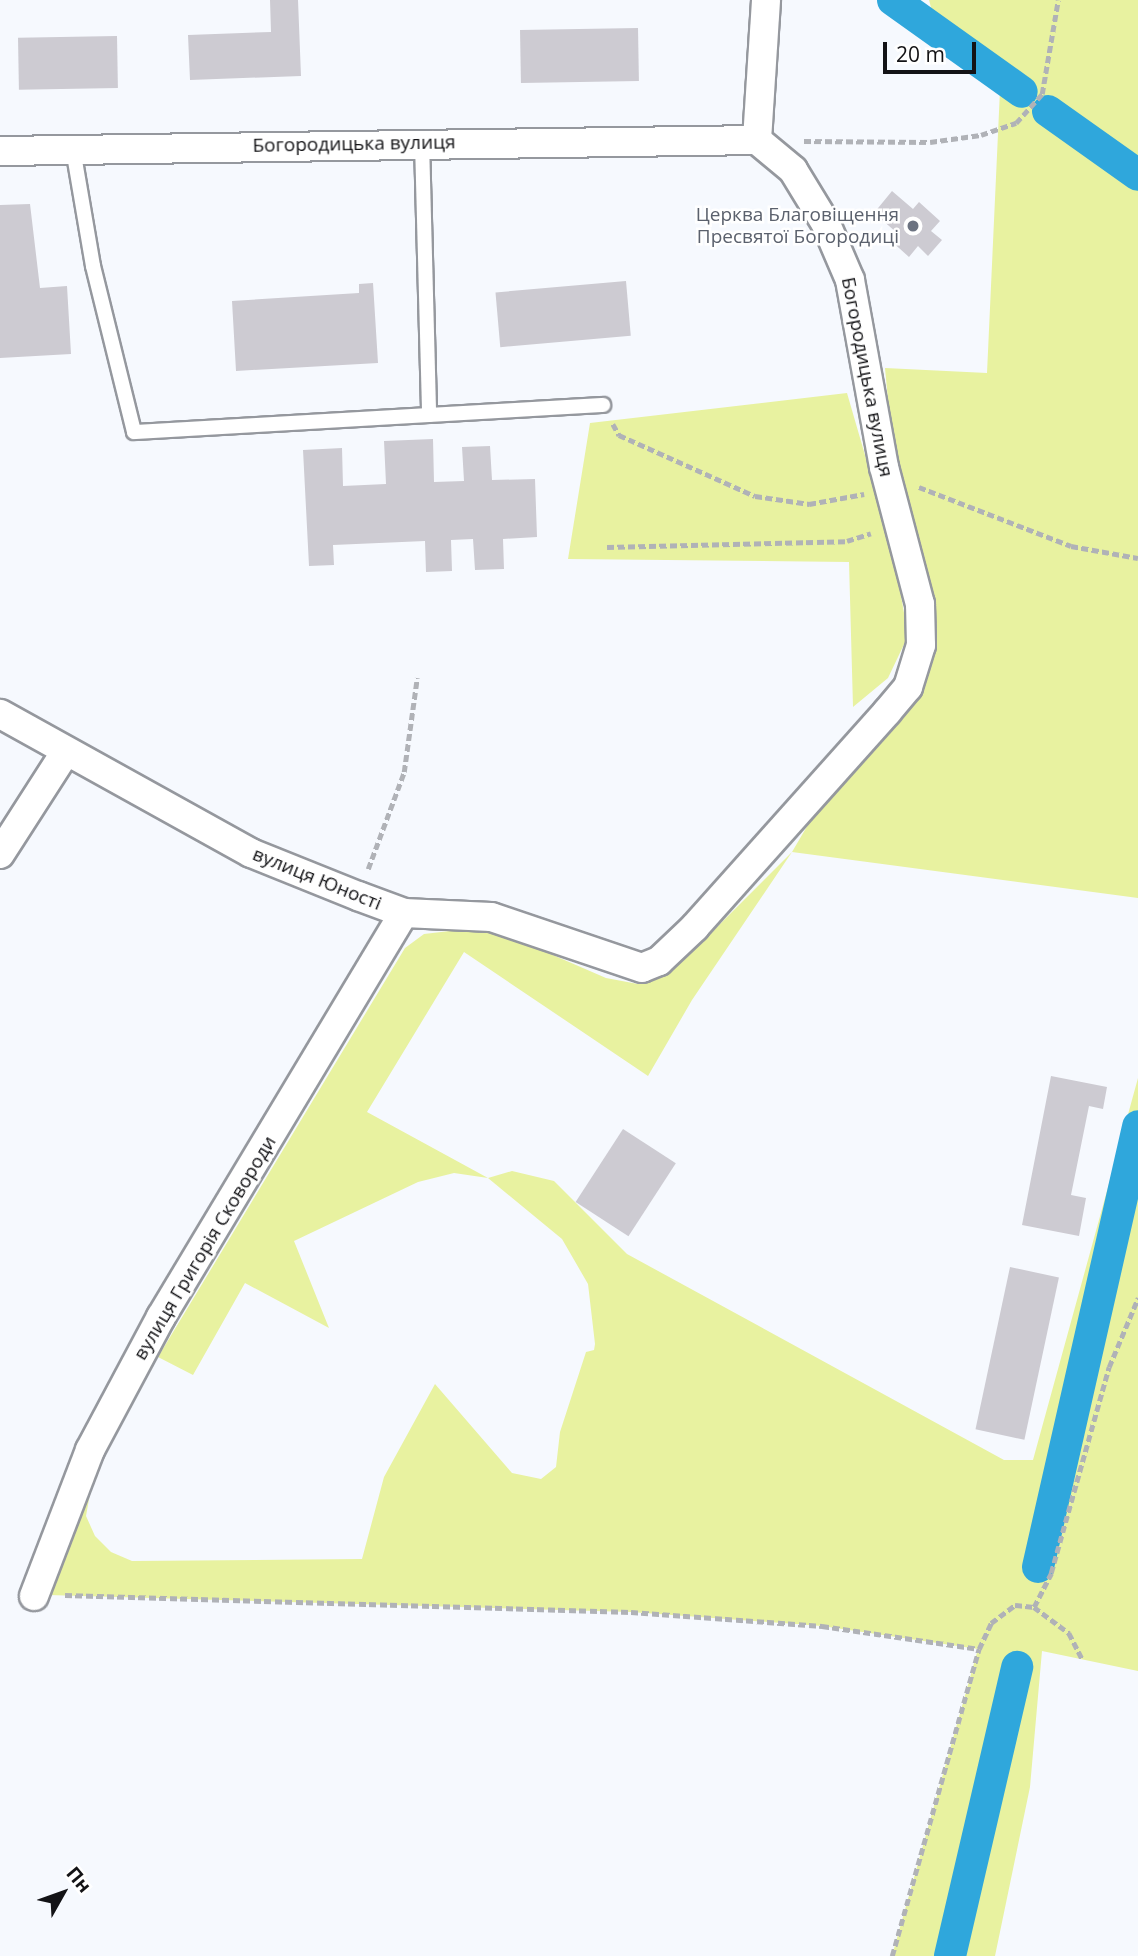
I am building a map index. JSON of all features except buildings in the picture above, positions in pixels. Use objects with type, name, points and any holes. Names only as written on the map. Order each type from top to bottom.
[{"type":"street","points":[[757,140],[766,0]]},
{"type":"street","name":"Богородицька вулиця","points":[[0,151],[422,142],[757,140],[793,170],[827,224],[850,280],[888,482],[920,604],[921,645],[908,687],[726,894],[659,961]]},
{"type":"street","name":"вулиця Юності","points":[[0,714],[251,853],[358,896],[404,913],[491,918],[613,961],[642,968],[659,961]]},
{"type":"street","points":[[0,854],[66,751]]},
{"type":"street","name":"вулиця Григорія Сковороди","points":[[34,1596],[90,1450],[161,1317],[404,913]]},
{"type":"lane","points":[[422,142],[429,415]]},
{"type":"lane","points":[[73,149],[93,266],[134,432],[603,405]]},
{"type":"path","points":[[757,140],[930,142],[981,135],[1016,123],[1042,94],[1058,0]]},
{"type":"path","points":[[603,405],[619,435],[755,496],[808,504],[888,482],[1071,546],[1138,558]]},
{"type":"path","points":[[607,547],[847,541],[899,525]]},
{"type":"path","points":[[358,896],[404,772],[417,678]]},
{"type":"path","points":[[1034,1607],[1051,1573],[1109,1367],[1138,1297]]},
{"type":"path","points":[[34,1596],[98,1593],[631,1612],[822,1626],[979,1649]]},
{"type":"path","points":[[892,1956],[979,1649],[991,1622],[1015,1605],[1034,1607],[1069,1633],[1082,1659]]},
{"type":"green space","points":[[929,0],[1138,0],[1138,898],[792,852],[833,782],[915,691],[885,368],[987,373],[1000,90],[940,41]]},
{"type":"green space","points":[[847,393],[894,555],[908,636],[888,678],[853,707],[849,562],[568,559],[590,423]]},
{"type":"green space","points":[[792,852],[692,1000],[648,1076],[464,952],[367,1112],[488,1178],[454,1173],[418,1182],[294,1241],[329,1328],[245,1283],[193,1375],[158,1357],[405,948],[424,934],[467,929],[509,936],[606,978],[638,984],[682,962]]},
{"type":"green space","points":[[1138,1078],[1138,1671],[1042,1651],[1030,1787],[995,1956],[892,1956],[978,1649],[822,1626],[631,1612],[48,1595],[93,1477],[86,1516],[95,1536],[111,1552],[132,1561],[362,1559],[384,1477],[435,1384],[512,1473],[541,1479],[556,1467],[560,1432],[586,1352],[594,1350],[588,1284],[562,1239],[488,1178],[512,1171],[554,1181],[627,1254],[1004,1460],[1033,1460]]},
{"type":"waterway","points":[[893,0],[1022,92]]},
{"type":"waterway","points":[[1048,111],[1138,175]]},
{"type":"waterway","points":[[1038,1567],[1138,1126]]},
{"type":"waterway","points":[[950,1956],[1017,1667]]},
{"type":"place","name":"Церква Благовіщення Пресвятої Богородиці","points":[[913,226]]}]
